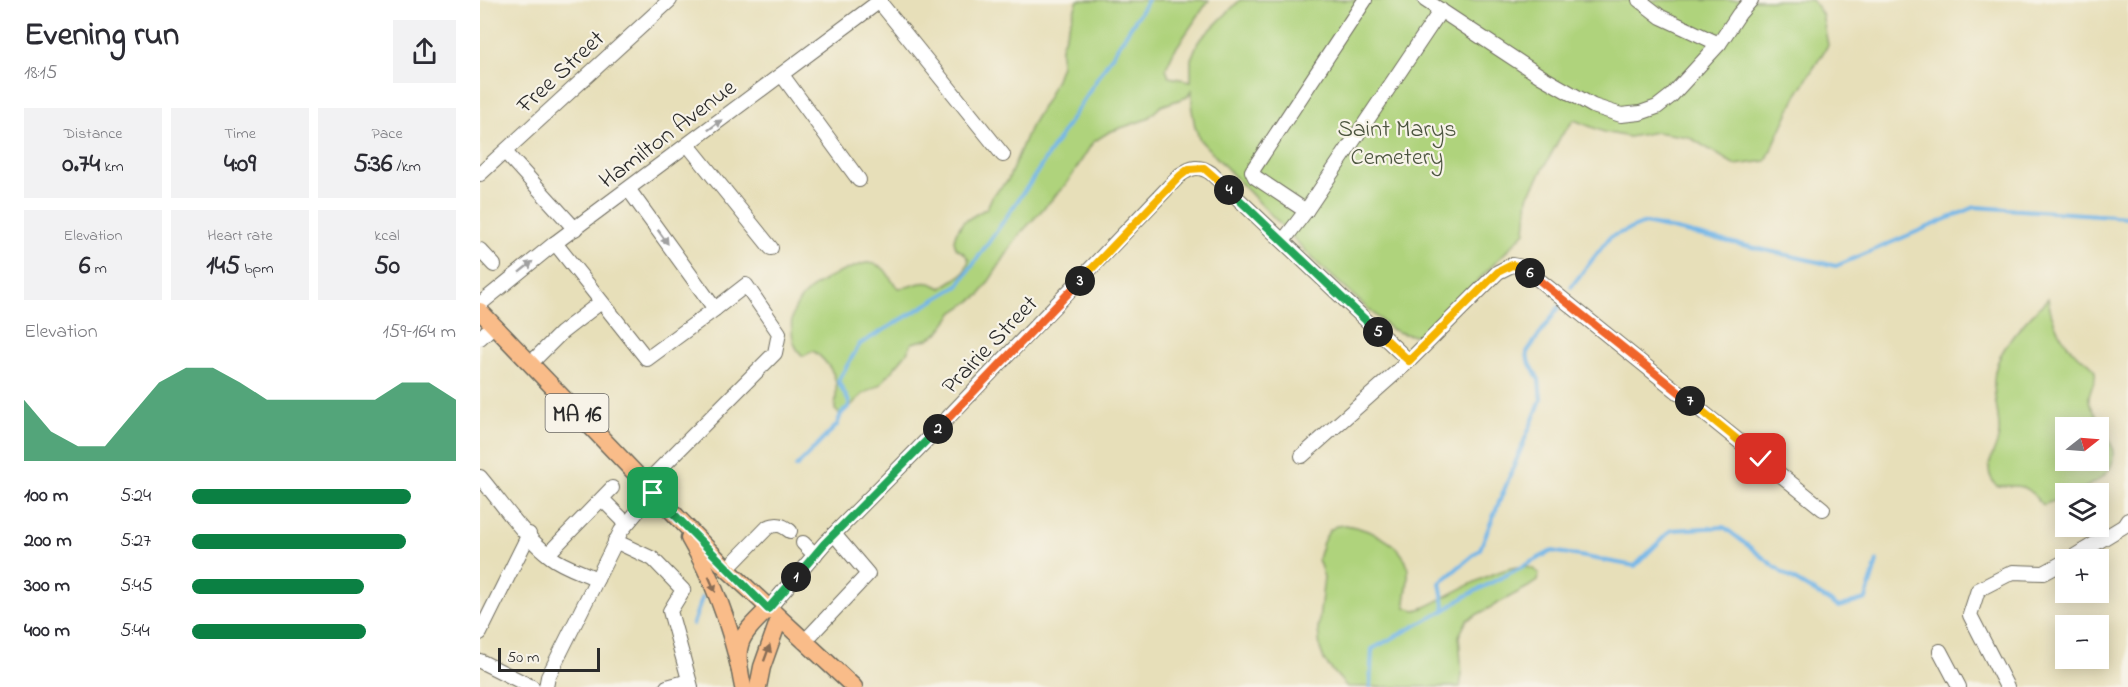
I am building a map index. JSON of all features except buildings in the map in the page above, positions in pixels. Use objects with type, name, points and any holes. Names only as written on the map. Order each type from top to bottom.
[{"type":"main road","name":"MA 16","points":[[480,311],[727,569],[854,687]]},
{"type":"main road","points":[[674,514],[714,588],[732,639],[741,679]]},
{"type":"main road","points":[[741,679],[738,652],[741,639],[749,627],[773,614]]},
{"type":"main road","points":[[758,687],[773,614]]},
{"type":"street","name":"Free Street","points":[[480,174],[670,0]]},
{"type":"street","points":[[880,0],[1003,155]]},
{"type":"street","name":"Hamilton Avenue","points":[[480,303],[555,243],[880,0]]},
{"type":"street","points":[[1306,211],[1255,177],[1252,171],[1365,0]]},
{"type":"street","points":[[1425,0],[1542,77],[1593,106],[1620,116],[1657,107],[1671,96],[1719,44],[1739,14],[1752,0]]},
{"type":"street","points":[[1638,0],[1661,17],[1719,44]]},
{"type":"street","points":[[1409,361],[1282,241],[1306,211],[1441,10]]},
{"type":"street","points":[[782,75],[859,180]]},
{"type":"street","points":[[688,145],[771,248]]},
{"type":"street","points":[[505,152],[575,229]]},
{"type":"street","name":"Prairie Street","points":[[773,614],[815,555],[834,534],[1189,169],[1204,168],[1211,173],[1282,241]]},
{"type":"street","points":[[628,190],[715,309]]},
{"type":"street","points":[[546,687],[548,677],[615,541],[649,488],[775,353],[779,333],[746,285],[647,359],[555,243]]},
{"type":"street","points":[[480,250],[494,265]]},
{"type":"street","points":[[1302,456],[1409,361],[1498,272],[1511,265],[1523,267],[1823,509]]},
{"type":"street","points":[[530,364],[561,333],[601,302]]},
{"type":"street","points":[[480,338],[494,326]]},
{"type":"street","points":[[480,477],[548,554],[597,579]]},
{"type":"street","points":[[548,554],[612,488]]},
{"type":"street","points":[[602,499],[626,523]]},
{"type":"street","points":[[2085,549],[2126,523]]},
{"type":"street","points":[[727,569],[768,527],[775,524],[782,525],[790,531]]},
{"type":"street","points":[[480,633],[529,534]]},
{"type":"street","points":[[804,642],[868,574],[834,534]]},
{"type":"street","points":[[615,541],[653,559],[683,590],[670,611],[690,684],[666,687]]},
{"type":"street","points":[[803,543],[815,555]]},
{"type":"street","points":[[2007,687],[1970,615],[1978,590],[2013,572],[2044,573],[2055,567]]},
{"type":"street","points":[[1940,651],[1959,687]]},
{"type":"street","points":[[480,661],[532,687]]},
{"type":"green space","name":"Saint Marys Cemetery","points":[[1078,0],[1209,0],[1174,51],[1166,68],[1169,77],[1191,81],[1191,59],[1198,42],[1240,0],[1812,0],[1822,14],[1828,45],[1796,96],[1766,161],[1735,165],[1689,137],[1656,132],[1629,137],[1604,132],[1574,120],[1561,136],[1528,197],[1525,232],[1432,328],[1416,335],[1391,329],[1317,263],[1200,140],[1192,110],[1192,90],[1187,97],[1161,106],[1147,119],[1109,132],[1093,142],[1068,182],[1019,235],[980,295],[954,312],[938,333],[928,339],[912,343],[906,354],[880,385],[863,394],[841,415],[835,410],[836,386],[831,370],[815,352],[803,356],[795,345],[792,320],[800,300],[807,292],[826,279],[868,263],[885,270],[899,288],[924,282],[941,288],[964,273],[969,260],[956,248],[954,240],[956,233],[963,222],[987,208],[993,195],[1008,180],[1029,129],[1056,79],[1061,65],[1061,47]]},
{"type":"green space","points":[[2048,298],[2051,314],[2061,335],[2076,354],[2092,366],[2095,373],[2089,401],[2097,417],[2055,417],[2055,471],[2108,471],[2093,483],[2055,483],[2055,501],[2043,505],[2023,487],[1997,486],[1989,473],[1999,434],[1994,389],[1995,371],[2005,347],[2021,326]]},
{"type":"green space","points":[[2109,438],[2113,451],[2109,469]]},
{"type":"green space","points":[[1346,525],[1365,530],[1384,539],[1400,552],[1408,570],[1405,603],[1406,607],[1413,610],[1430,605],[1481,579],[1516,567],[1530,568],[1539,574],[1537,581],[1528,587],[1467,620],[1459,636],[1462,675],[1460,687],[1347,687],[1325,662],[1320,648],[1318,629],[1324,577],[1318,559],[1329,531],[1336,526]]},
{"type":"waterway","points":[[796,467],[837,425],[841,414],[849,406],[838,381],[860,344],[958,286],[1030,183],[1148,0]]},
{"type":"waterway","points":[[1571,287],[1610,237],[1645,223],[1836,266],[1975,207],[2128,217]]},
{"type":"waterway","points":[[1370,687],[1372,649],[1445,610],[1440,583],[1480,549],[1541,400],[1539,380],[1528,360],[1527,352],[1559,307]]},
{"type":"waterway","points":[[1445,610],[1466,596],[1552,551],[1635,566],[1671,530],[1724,527],[1783,573],[1839,607],[1866,599],[1877,561]]},
{"type":"waterway","points":[[693,624],[702,597]]},
{"type":"route","points":[[653,493],[768,609],[824,544],[1046,317],[1108,250],[1180,176],[1196,167],[1204,168],[1211,173],[1409,361],[1498,272],[1512,265],[1523,267],[1761,459]]}]
